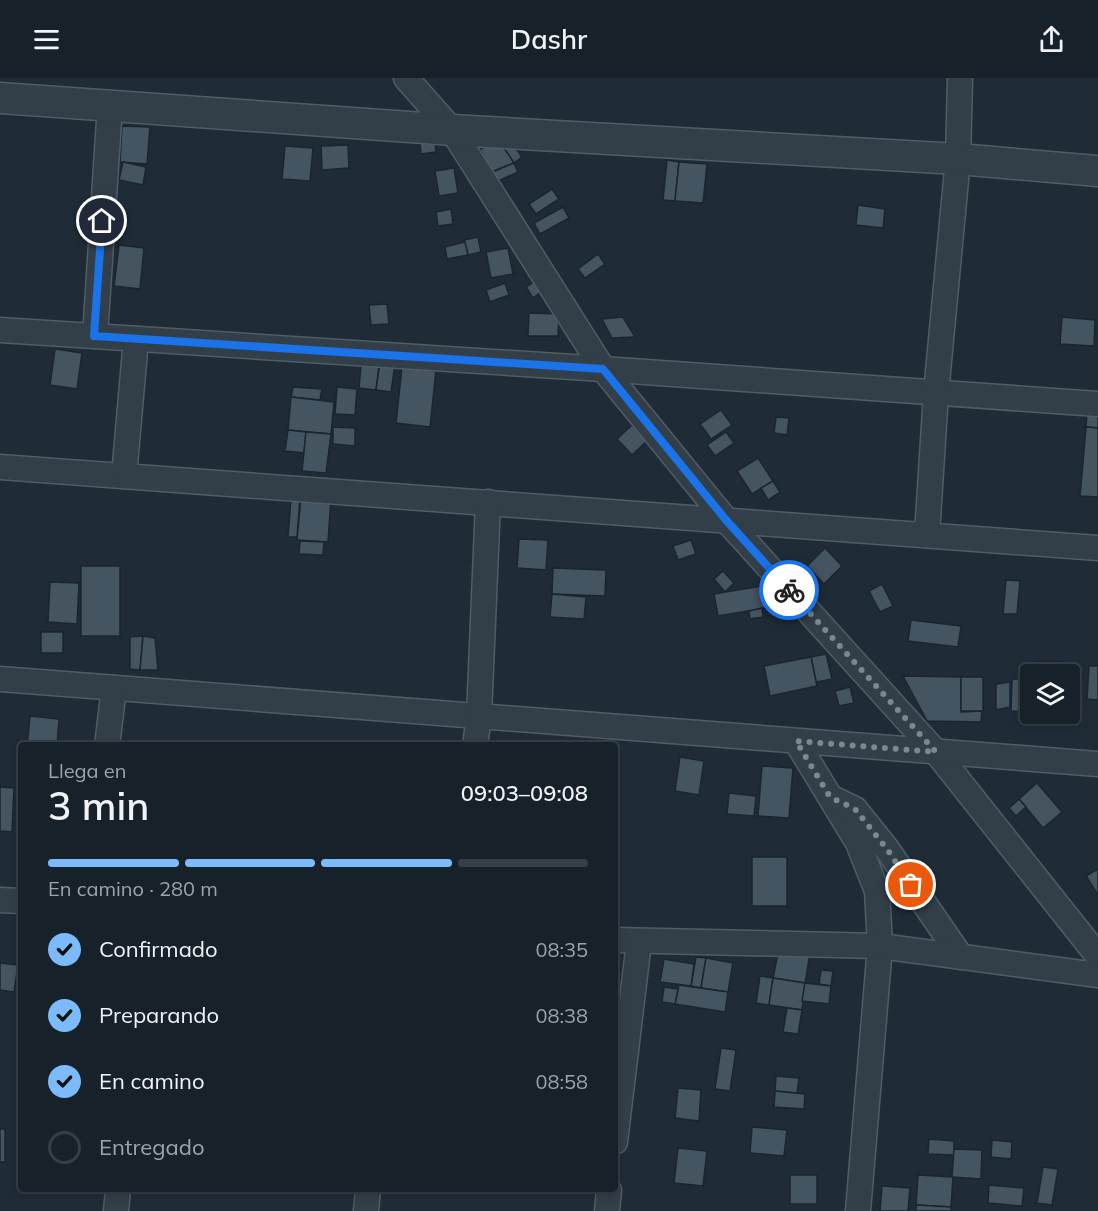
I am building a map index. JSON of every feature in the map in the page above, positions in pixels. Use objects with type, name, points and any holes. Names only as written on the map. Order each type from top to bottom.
[{"type":"street","points":[[406,78],[452,130],[603,369],[726,520],[936,752],[1098,956]]},
{"type":"street","points":[[927,535],[936,393],[958,159],[960,78]]},
{"type":"street","points":[[0,98],[452,130],[958,159],[1098,171]]},
{"type":"street","points":[[94,336],[110,105]]},
{"type":"street","points":[[0,330],[1098,404]]},
{"type":"street","points":[[124,476],[136,339]]},
{"type":"street","points":[[0,467],[1098,548]]},
{"type":"street","points":[[476,742],[479,716],[488,502]]},
{"type":"street","points":[[0,679],[1098,764]]},
{"type":"street","points":[[107,742],[114,688]]},
{"type":"street","points":[[796,741],[858,843],[877,891],[880,946],[858,1211]]},
{"type":"street","points":[[830,797],[855,809],[887,849],[961,957]]},
{"type":"street","points":[[0,900],[18,901]]},
{"type":"street","points":[[618,940],[880,946],[1098,975]]},
{"type":"street","points":[[618,1117],[639,942]]},
{"type":"street","points":[[116,1211],[118,1192]]},
{"type":"street","points":[[366,1211],[368,1192]]},
{"type":"street","points":[[607,1211],[609,1192]]},
{"type":"building","points":[[122,126],[150,127],[147,164],[120,162]]},
{"type":"building","points":[[510,140],[522,157],[514,163],[500,142]]},
{"type":"building","points":[[435,141],[436,152],[421,154],[420,143]]},
{"type":"building","points":[[500,142],[514,163],[492,172],[480,149]]},
{"type":"building","points":[[348,145],[349,168],[322,170],[321,146]]},
{"type":"building","points":[[285,146],[313,148],[310,181],[282,179]]},
{"type":"building","points":[[667,160],[679,162],[675,201],[663,200]]},
{"type":"building","points":[[123,162],[146,167],[143,185],[119,180]]},
{"type":"building","points":[[679,162],[707,164],[703,203],[675,201]]},
{"type":"building","points":[[514,163],[518,172],[496,182],[492,172]]},
{"type":"building","points":[[454,168],[458,193],[439,196],[435,171]]},
{"type":"building","points":[[552,189],[559,199],[536,214],[529,204]]},
{"type":"building","points":[[858,205],[885,209],[883,228],[856,225]]},
{"type":"building","points":[[563,207],[569,218],[540,234],[534,223]]},
{"type":"building","points":[[451,209],[453,224],[438,226],[436,212]]},
{"type":"building","points":[[478,237],[481,252],[468,255],[464,240]]},
{"type":"building","points":[[465,242],[468,255],[447,259],[445,247]]},
{"type":"building","points":[[119,245],[144,248],[140,289],[114,286]]},
{"type":"building","points":[[508,248],[513,274],[491,278],[486,252]]},
{"type":"building","points":[[598,254],[605,264],[585,278],[578,269]]},
{"type":"building","points":[[537,280],[544,290],[533,298],[526,287]]},
{"type":"building","points":[[505,283],[509,295],[490,302],[486,290]]},
{"type":"building","points":[[387,304],[389,324],[371,325],[369,305]]},
{"type":"building","points":[[529,313],[559,314],[558,336],[528,336]]},
{"type":"building","points":[[623,317],[635,337],[612,338],[602,319]]},
{"type":"building","points":[[1062,317],[1095,320],[1094,346],[1060,344]]},
{"type":"building","points":[[55,349],[82,353],[77,389],[50,385]]},
{"type":"building","points":[[362,355],[380,357],[376,390],[359,388]]},
{"type":"building","points":[[380,362],[395,364],[391,392],[376,390]]},
{"type":"building","points":[[402,367],[436,371],[430,427],[396,423]]},
{"type":"building","points":[[293,387],[322,389],[320,400],[291,397]]},
{"type":"building","points":[[337,387],[357,389],[355,415],[335,414]]},
{"type":"building","points":[[291,397],[334,402],[331,434],[288,430]]},
{"type":"building","points":[[721,410],[732,425],[711,439],[700,424]]},
{"type":"building","points":[[1087,411],[1098,412],[1098,428],[1086,427]]},
{"type":"building","points":[[776,417],[789,418],[787,435],[774,433]]},
{"type":"building","points":[[632,425],[647,441],[632,455],[617,439]]},
{"type":"building","points":[[333,427],[355,428],[355,446],[333,444]]},
{"type":"building","points":[[1086,427],[1098,428],[1098,497],[1080,496]]},
{"type":"building","points":[[288,430],[306,432],[304,453],[285,451]]},
{"type":"building","points":[[306,432],[331,434],[326,473],[302,471]]},
{"type":"building","points":[[726,432],[734,443],[715,456],[707,445]]},
{"type":"building","points":[[758,458],[773,481],[752,494],[737,471]]},
{"type":"building","points":[[773,481],[780,492],[768,500],[761,488]]},
{"type":"building","points":[[301,496],[331,498],[328,542],[297,540]]},
{"type":"building","points":[[291,498],[300,498],[297,537],[288,537]]},
{"type":"building","points":[[519,539],[548,540],[546,570],[517,568]]},
{"type":"building","points":[[691,540],[696,554],[678,560],[673,546]]},
{"type":"building","points":[[300,541],[324,542],[323,555],[299,554]]},
{"type":"building","points":[[825,548],[842,566],[824,584],[807,566]]},
{"type":"building","points":[[81,566],[120,566],[120,636],[81,636]]},
{"type":"building","points":[[553,568],[606,570],[605,596],[552,594]]},
{"type":"building","points":[[723,571],[734,583],[725,592],[714,579]]},
{"type":"building","points":[[1006,580],[1020,581],[1017,614],[1003,614]]},
{"type":"building","points":[[50,582],[79,583],[77,624],[48,622]]},
{"type":"building","points":[[882,584],[893,606],[880,612],[869,591]]},
{"type":"building","points":[[767,585],[771,607],[718,616],[714,594]]},
{"type":"building","points":[[552,594],[586,597],[584,619],[550,617]]},
{"type":"building","points":[[762,608],[763,617],[750,619],[749,611]]},
{"type":"building","points":[[911,620],[961,626],[958,647],[908,641]]},
{"type":"building","points":[[41,632],[63,632],[63,653],[41,653]]},
{"type":"building","points":[[143,636],[140,670],[130,669],[130,637]]},
{"type":"building","points":[[143,636],[155,638],[158,670],[140,670]]},
{"type":"building","points":[[826,654],[832,679],[816,682],[811,657]]},
{"type":"building","points":[[811,657],[817,686],[770,696],[764,666]]},
{"type":"building","points":[[1038,661],[1064,662],[1064,664],[1038,664]]},
{"type":"building","points":[[1089,666],[1098,666],[1098,700],[1087,699]]},
{"type":"building","points":[[903,676],[961,677],[961,712],[982,711],[981,722],[927,721]]},
{"type":"building","points":[[961,677],[983,677],[983,711],[961,711]]},
{"type":"building","points":[[1012,679],[1020,679],[1020,711],[1011,711]]},
{"type":"building","points":[[1010,682],[1010,707],[996,710],[996,684]]},
{"type":"building","points":[[850,687],[854,703],[839,706],[835,691]]},
{"type":"building","points":[[30,716],[59,719],[57,742],[27,742]]},
{"type":"building","points":[[680,757],[704,761],[699,795],[675,791]]},
{"type":"building","points":[[762,766],[793,768],[789,818],[758,816]]},
{"type":"building","points":[[1037,783],[1062,812],[1043,828],[1019,799]]},
{"type":"building","points":[[0,787],[14,788],[12,832],[0,831]]},
{"type":"building","points":[[729,793],[756,796],[754,816],[727,814]]},
{"type":"building","points":[[1019,799],[1026,807],[1016,816],[1009,808]]},
{"type":"building","points":[[752,857],[787,857],[787,906],[752,906]]},
{"type":"building","points":[[1098,869],[1098,895],[1086,876]]},
{"type":"building","points":[[779,948],[810,954],[805,983],[773,978]]},
{"type":"building","points":[[696,957],[706,958],[701,988],[691,986]]},
{"type":"building","points":[[706,958],[733,963],[728,992],[701,988]]},
{"type":"building","points":[[664,959],[694,964],[691,986],[660,982]]},
{"type":"building","points":[[0,963],[18,965],[14,992],[0,990]]},
{"type":"building","points":[[821,970],[833,971],[831,986],[819,984]]},
{"type":"building","points":[[760,976],[773,978],[769,1005],[756,1003]]},
{"type":"building","points":[[773,978],[805,983],[802,1010],[769,1005]]},
{"type":"building","points":[[805,983],[831,986],[829,1004],[802,1001]]},
{"type":"building","points":[[679,985],[728,992],[725,1012],[675,1004]]},
{"type":"building","points":[[664,987],[678,989],[675,1004],[662,1002]]},
{"type":"building","points":[[787,1008],[802,1010],[798,1034],[783,1032]]},
{"type":"building","points":[[721,1048],[736,1050],[730,1091],[715,1089]]},
{"type":"building","points":[[776,1076],[799,1078],[797,1093],[775,1091]]},
{"type":"building","points":[[678,1088],[701,1090],[699,1121],[675,1118]]},
{"type":"building","points":[[775,1091],[805,1094],[804,1109],[774,1107]]},
{"type":"building","points":[[752,1127],[787,1130],[784,1156],[750,1153]]},
{"type":"building","points":[[0,1129],[5,1129],[5,1162],[0,1162]]},
{"type":"building","points":[[929,1139],[954,1141],[954,1155],[928,1154]]},
{"type":"building","points":[[992,1140],[1012,1142],[1011,1159],[991,1157]]},
{"type":"building","points":[[678,1148],[707,1151],[703,1186],[674,1183]]},
{"type":"building","points":[[954,1149],[982,1150],[981,1179],[952,1177]]},
{"type":"building","points":[[1043,1167],[1058,1169],[1052,1205],[1037,1203]]},
{"type":"building","points":[[790,1175],[817,1175],[817,1204],[790,1204]]},
{"type":"building","points":[[918,1175],[953,1177],[951,1207],[916,1205]]},
{"type":"building","points":[[989,1185],[1024,1188],[1022,1206],[988,1203]]},
{"type":"building","points":[[882,1186],[910,1188],[908,1211],[880,1211]]},
{"type":"building","points":[[916,1205],[951,1207],[951,1211],[916,1211]]},
{"type":"way so far","points":[[789,590],[936,752],[796,741],[830,797],[855,809],[887,849],[911,885]]},
{"type":"route","points":[[102,221],[94,336],[603,369],[726,520],[789,590]]}]
